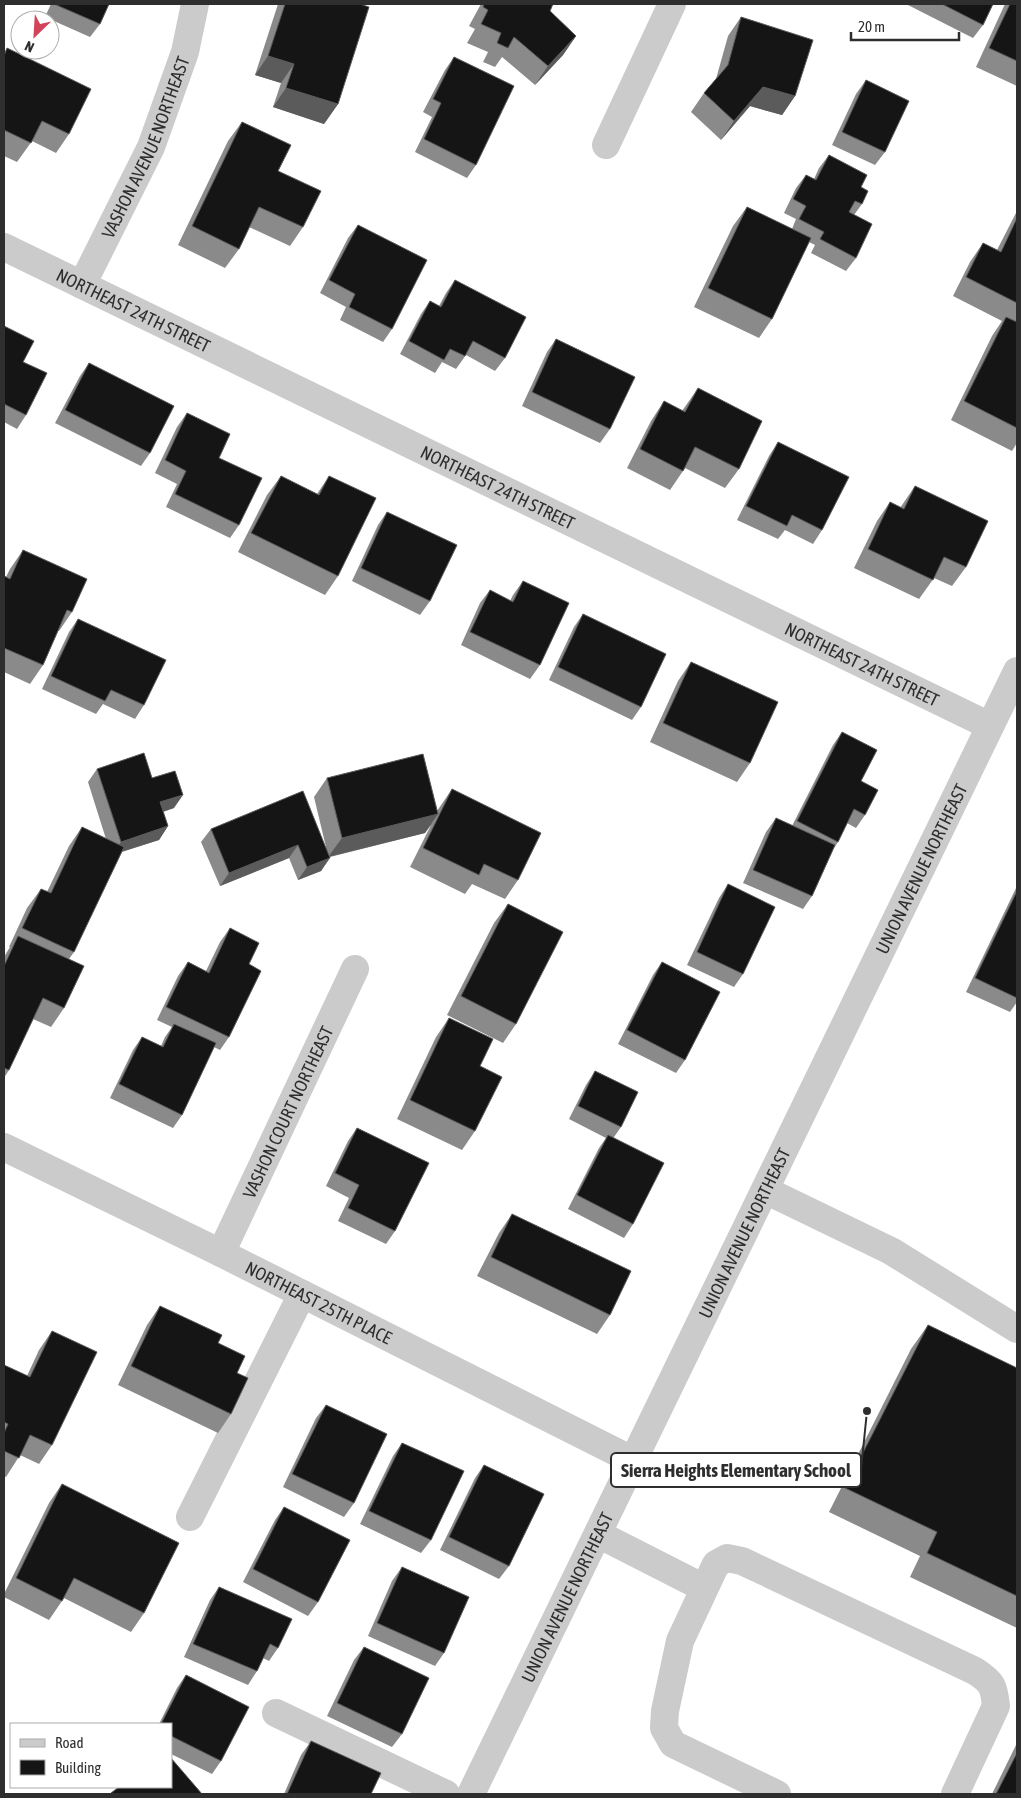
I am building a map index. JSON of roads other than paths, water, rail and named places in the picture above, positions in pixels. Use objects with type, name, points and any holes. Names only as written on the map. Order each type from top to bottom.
[{"type":"street","name":"VASHON AVENUE NORTHEAST","points":[[82,285],[151,146],[185,52],[195,4]]},
{"type":"street","points":[[606,145],[672,4]]},
{"type":"street","name":"NORTHEAST 24TH STREET","points":[[4,247],[990,726]]},
{"type":"street","name":"UNION AVENUE NORTHEAST","points":[[470,1794],[990,726],[1014,684]]},
{"type":"street","name":"VASHON COURT NORTHEAST","points":[[221,1253],[354,969]]},
{"type":"street","name":"NORTHEAST 25TH PLACE","points":[[4,1147],[221,1253],[634,1460]]},
{"type":"street","points":[[765,1190],[892,1250],[1017,1329]]},
{"type":"street","points":[[190,1517],[302,1294]]},
{"type":"street","points":[[598,1534],[704,1588]]},
{"type":"street","points":[[778,1794],[673,1744],[664,1728],[665,1711],[680,1641],[716,1564],[727,1558],[742,1561],[975,1671],[989,1680],[995,1690],[996,1706],[955,1794]]},
{"type":"street","points":[[276,1713],[446,1794]]},
{"type":"place","name":"Sierra Heights Elementary School","points":[[867,1411]]}]
